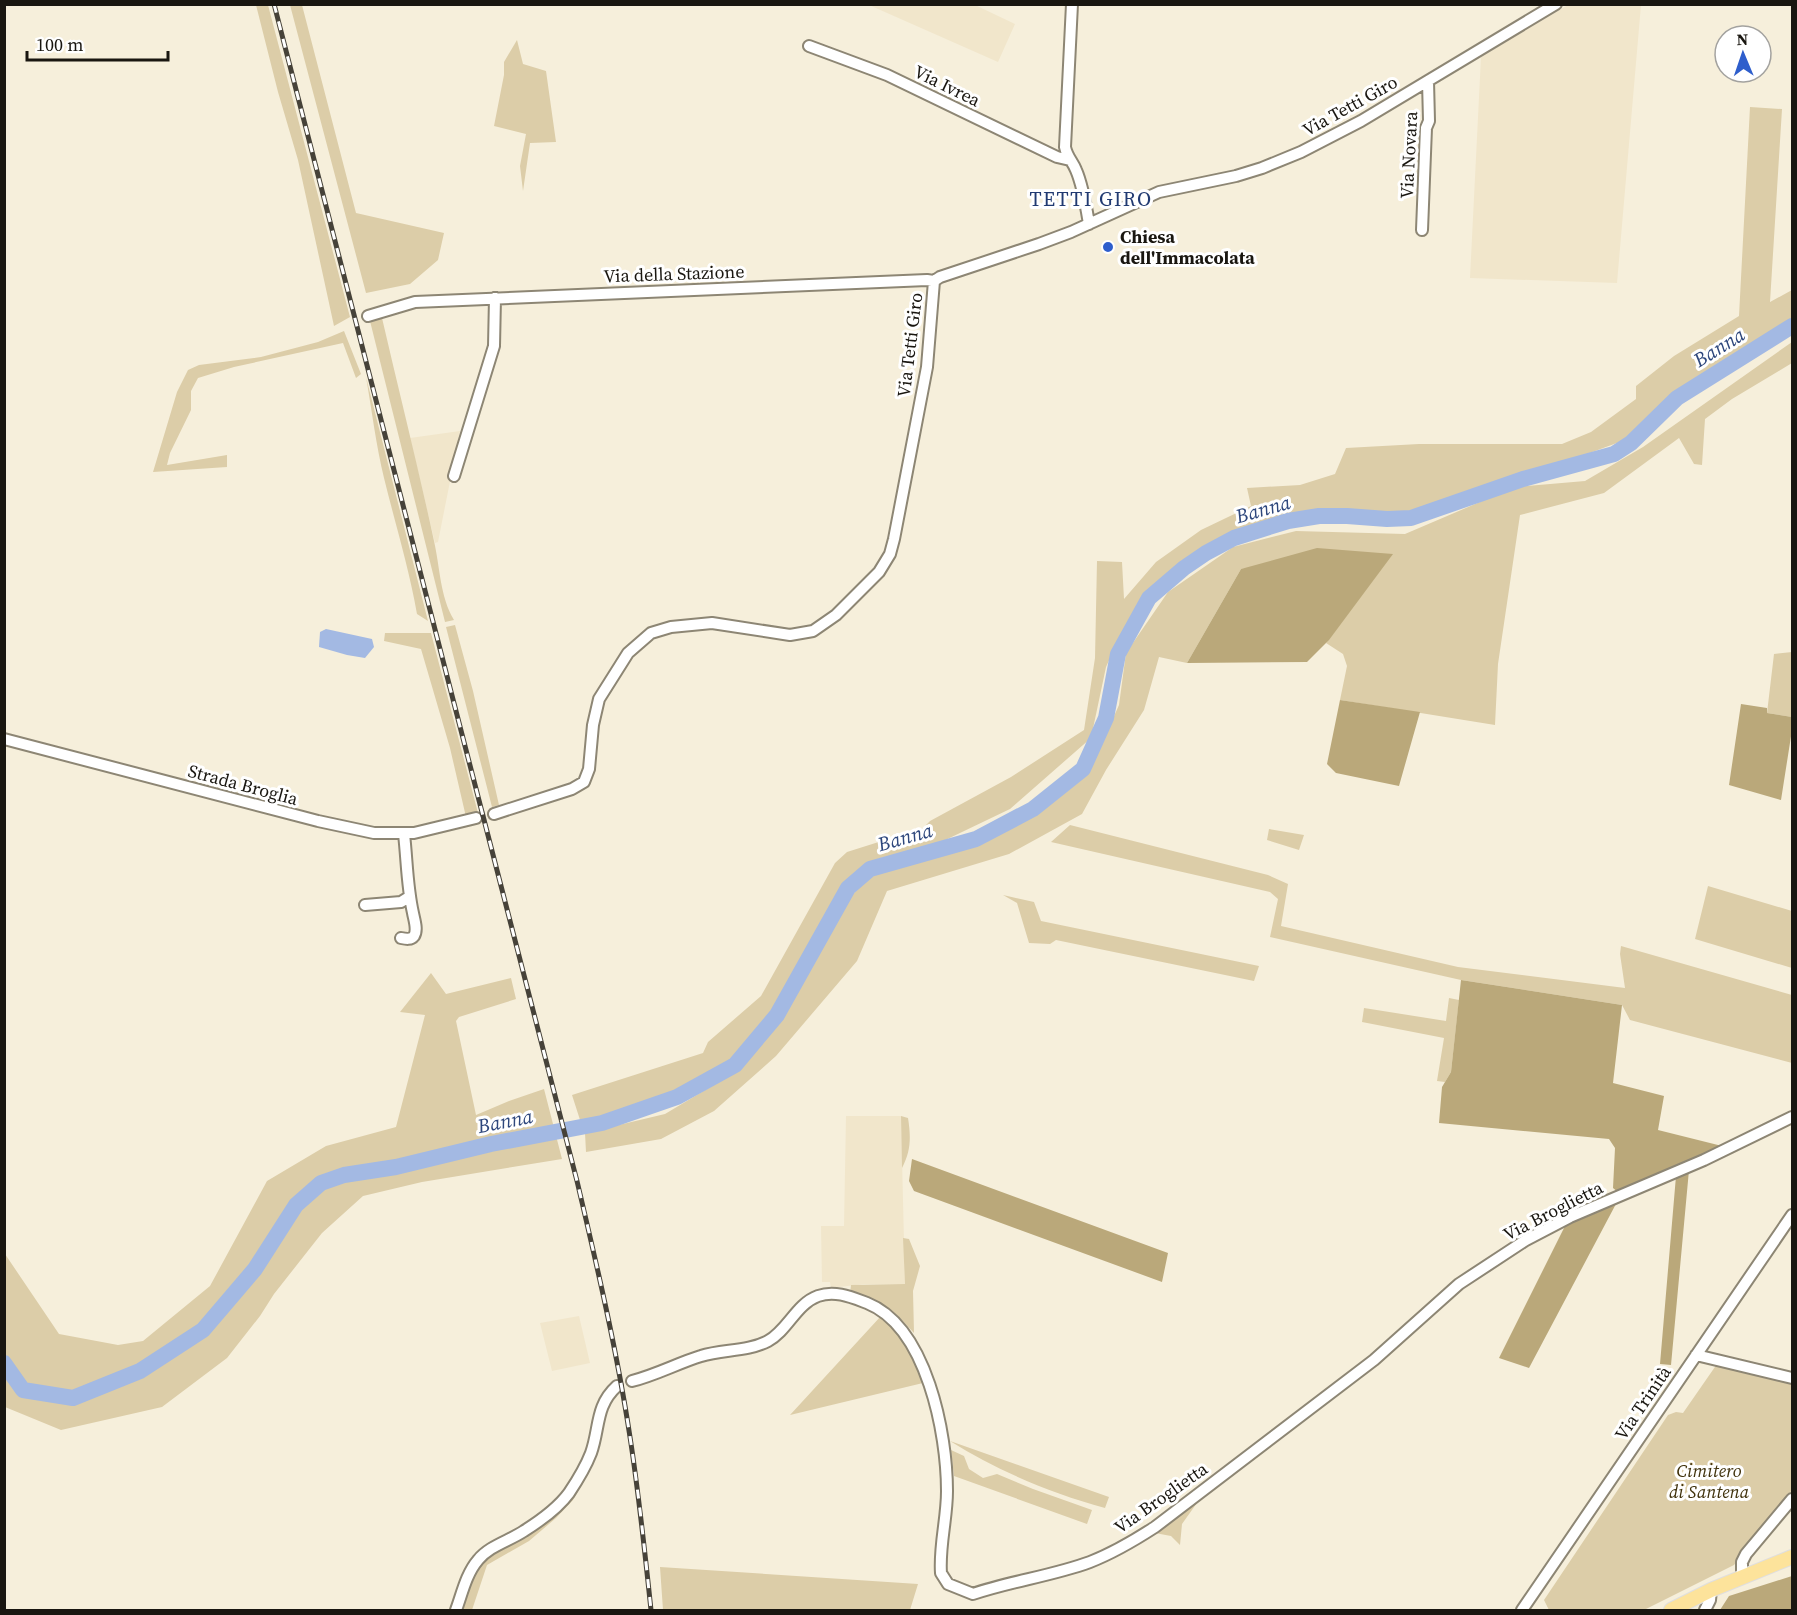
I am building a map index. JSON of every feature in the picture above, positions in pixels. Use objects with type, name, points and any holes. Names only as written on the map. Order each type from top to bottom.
[{"type":"main road","points":[[1671,1611],[1712,1590],[1792,1557]]},
{"type":"street","points":[[1072,4],[1065,147],[1076,168],[1089,224]]},
{"type":"street","name":"Via Tetti Giro","points":[[494,814],[573,789],[584,782],[589,769],[593,724],[599,699],[628,653],[651,633],[671,627],[712,623],[782,634],[813,631],[822,627],[836,615],[879,572],[890,554],[894,539],[916,424],[929,352],[934,280],[1039,244],[1160,192],[1236,176],[1293,156],[1361,121],[1556,4]]},
{"type":"street","name":"Via Ivrea","points":[[809,46],[887,75],[1057,157],[1070,160]]},
{"type":"street","name":"Via Novara","points":[[1422,230],[1426,128],[1429,121],[1428,81]]},
{"type":"street","name":"Via della Stazione","points":[[368,316],[415,302],[934,280]]},
{"type":"street","points":[[454,476],[494,346],[495,298]]},
{"type":"street","name":"Strada Broglia","points":[[4,739],[318,821],[374,833],[425,832],[476,818]]},
{"type":"street","points":[[401,938],[410,939],[415,934],[409,897],[404,834]]},
{"type":"street","points":[[365,905],[401,902],[409,897]]},
{"type":"street","name":"Via Broglietta","points":[[632,1381],[703,1355],[767,1342],[787,1325],[806,1303],[819,1296],[841,1294],[881,1311],[902,1330],[922,1365],[944,1439],[947,1494],[941,1573],[948,1584],[973,1594],[1090,1562],[1140,1537],[1374,1360],[1460,1284],[1526,1240],[1570,1217],[1662,1178],[1792,1117]]},
{"type":"street","name":"Via Trinità","points":[[1522,1611],[1700,1356],[1792,1215]]},
{"type":"street","points":[[1700,1356],[1792,1378]]},
{"type":"street","points":[[456,1611],[471,1571],[482,1556],[541,1519],[569,1492],[591,1453],[602,1405],[609,1393],[617,1386]]},
{"type":"street","points":[[1742,1577],[1742,1562],[1746,1554],[1792,1499]]},
{"type":"street","points":[[1705,1611],[1712,1590]]},
{"type":"shaded area","points":[[869,5],[975,5],[1015,24],[998,62]]},
{"type":"shaded area","points":[[1568,5],[1641,5],[1617,283],[1470,278],[1481,57]]},
{"type":"shaded area","points":[[460,431],[438,542],[435,543],[410,438]]},
{"type":"shaded area","points":[[1317,548],[1393,554],[1329,640],[1307,662],[1187,663],[1241,569]]},
{"type":"shaded area","points":[[1340,700],[1420,712],[1399,786],[1336,773],[1327,764]]},
{"type":"shaded area","points":[[1741,704],[1767,708],[1767,713],[1792,717],[1781,800],[1729,785]]},
{"type":"shaded area","points":[[1461,980],[1622,1005],[1613,1083],[1664,1096],[1658,1130],[1726,1147],[1619,1193],[1613,1188],[1615,1148],[1609,1139],[1439,1123],[1442,1087],[1451,1072]]},
{"type":"shaded area","points":[[846,1116],[901,1116],[905,1284],[864,1284],[831,1288],[830,1282],[822,1282],[821,1226],[844,1226]]},
{"type":"shaded area","points":[[912,1159],[1168,1253],[1162,1282],[914,1191],[909,1181]]},
{"type":"shaded area","points":[[1689,1170],[1671,1365],[1660,1364],[1676,1176]]},
{"type":"shaded area","points":[[1617,1202],[1529,1368],[1499,1358],[1567,1222]]},
{"type":"shaded area","points":[[579,1316],[590,1363],[552,1371],[540,1323]]},
{"type":"shaded area","points":[[1792,1576],[1792,1610],[1720,1610],[1729,1596]]},
{"type":"green space","points":[[256,5],[268,5],[350,317],[334,326],[298,160]]},
{"type":"green space","points":[[290,5],[302,5],[356,213],[444,233],[438,260],[410,284],[366,293]]},
{"type":"green space","points":[[517,40],[523,64],[546,71],[556,142],[530,143],[523,191],[520,166],[526,134],[494,126],[504,75],[504,62]]},
{"type":"green space","points":[[1750,107],[1782,109],[1770,302],[1792,290],[1792,323],[1672,398],[1625,440],[1546,469],[1499,480],[1438,506],[1389,516],[1333,513],[1283,514],[1230,534],[1181,561],[1148,593],[1116,645],[1106,667],[1091,738],[1010,809],[937,844],[867,863],[844,886],[774,1009],[736,1057],[678,1094],[581,1123],[572,1095],[703,1053],[708,1042],[761,996],[835,863],[847,852],[923,828],[930,821],[1011,777],[1084,730],[1095,658],[1097,561],[1122,562],[1124,599],[1156,562],[1201,530],[1251,506],[1247,488],[1300,485],[1335,474],[1346,448],[1419,444],[1562,444],[1591,432],[1636,399],[1636,386],[1674,356],[1739,316]]},
{"type":"green space","points":[[382,318],[428,513],[443,592],[454,620],[445,622],[370,321]]},
{"type":"green space","points":[[344,331],[361,374],[356,378],[343,343],[234,367],[198,378],[191,391],[191,410],[170,453],[167,465],[227,455],[227,467],[153,472],[177,392],[188,370],[199,365],[261,357],[318,342]]},
{"type":"green space","points":[[1792,342],[1792,363],[1732,399],[1705,419],[1702,465],[1694,464],[1679,438],[1604,493],[1520,515],[1498,664],[1495,725],[1340,700],[1347,666],[1343,654],[1326,643],[1392,554],[1241,569],[1187,663],[1159,657],[1144,710],[1106,770],[1082,814],[1009,854],[887,891],[857,961],[776,1056],[714,1111],[661,1139],[586,1152],[585,1133],[665,1114],[737,1071],[779,1022],[852,895],[872,875],[976,846],[1034,816],[1089,772],[1119,705],[1126,653],[1168,592],[1233,547],[1296,531],[1405,534],[1515,487],[1585,481],[1643,447]]},
{"type":"green space","points":[[366,377],[428,621],[417,614],[381,466]]},
{"type":"green space","points":[[455,625],[473,691],[499,805],[492,807],[446,627]]},
{"type":"green space","points":[[385,633],[431,633],[478,813],[466,817],[450,748],[421,649],[384,641]]},
{"type":"green space","points":[[1792,652],[1792,717],[1767,713],[1774,654]]},
{"type":"green space","points":[[1070,825],[1268,875],[1288,884],[1281,926],[1458,967],[1625,988],[1621,946],[1792,995],[1792,1063],[1630,1020],[1622,1005],[1461,980],[1270,937],[1278,899],[1270,892],[1051,842]]},
{"type":"green space","points":[[1269,829],[1304,835],[1299,850],[1267,840]]},
{"type":"green space","points":[[1708,886],[1792,911],[1792,968],[1695,939]]},
{"type":"green space","points":[[1003,895],[1034,902],[1041,921],[1259,966],[1254,981],[1056,940],[1050,944],[1029,943],[1017,903]]},
{"type":"green space","points":[[431,973],[446,994],[511,978],[516,999],[459,1017],[456,1021],[476,1115],[544,1089],[562,1159],[422,1182],[363,1196],[322,1233],[227,1358],[162,1407],[61,1430],[5,1407],[5,1254],[59,1334],[118,1345],[143,1341],[210,1286],[267,1181],[326,1146],[396,1127],[425,1015],[400,1012]]},
{"type":"green space","points":[[1449,998],[1459,1000],[1451,1072],[1445,1082],[1437,1081],[1444,1038],[1362,1022],[1364,1008],[1446,1021]]},
{"type":"green space","points":[[901,1116],[908,1118],[910,1138],[909,1150],[902,1168]]},
{"type":"green space","points":[[903,1238],[909,1239],[920,1266],[913,1291],[914,1333],[897,1315],[880,1303],[850,1294],[851,1285],[905,1284]]},
{"type":"green space","points":[[881,1316],[901,1333],[915,1357],[923,1383],[790,1415]]},
{"type":"green space","name":"Cimitero di Santena","points":[[1717,1364],[1792,1382],[1792,1490],[1734,1565],[1644,1610],[1549,1610],[1544,1600],[1668,1415],[1676,1412],[1683,1413]]},
{"type":"green space","points":[[950,1441],[1109,1497],[1105,1508],[1025,1480]]},
{"type":"green space","points":[[596,1447],[588,1474],[573,1500],[529,1541],[487,1565],[472,1610],[461,1610],[472,1573],[478,1564],[567,1498]]},
{"type":"green space","points":[[951,1450],[964,1456],[969,1469],[983,1478],[997,1474],[1092,1510],[1087,1524],[954,1476]]},
{"type":"green space","points":[[1204,1493],[1182,1524],[1180,1545],[1171,1536],[1155,1533]]},
{"type":"green space","points":[[660,1567],[918,1584],[910,1610],[663,1610]]},
{"type":"water","points":[[326,629],[372,639],[374,647],[365,658],[319,647],[320,632]]},
{"type":"waterway","name":"Banna","points":[[4,1363],[23,1390],[73,1398],[140,1371],[203,1330],[255,1269],[296,1205],[321,1183],[344,1175],[396,1167],[491,1144],[602,1123],[677,1097],[735,1065],[777,1015],[848,888],[870,869],[976,839],[1033,809],[1083,769],[1106,718],[1118,654],[1149,598],[1184,568],[1234,538],[1288,521],[1319,516],[1411,518],[1523,479],[1614,454],[1631,443],[1677,398],[1792,326]]},
{"type":"tunnel","points":[[476,818],[494,814]]},
{"type":"railway","points":[[274,4],[577,1181],[625,1405],[651,1610]]},
{"type":"place","name":"Chiesa dell'Immacolata","points":[[1108,247]]},
{"type":"district","name":"TETTI GIRO","points":[[1091,199]]}]
